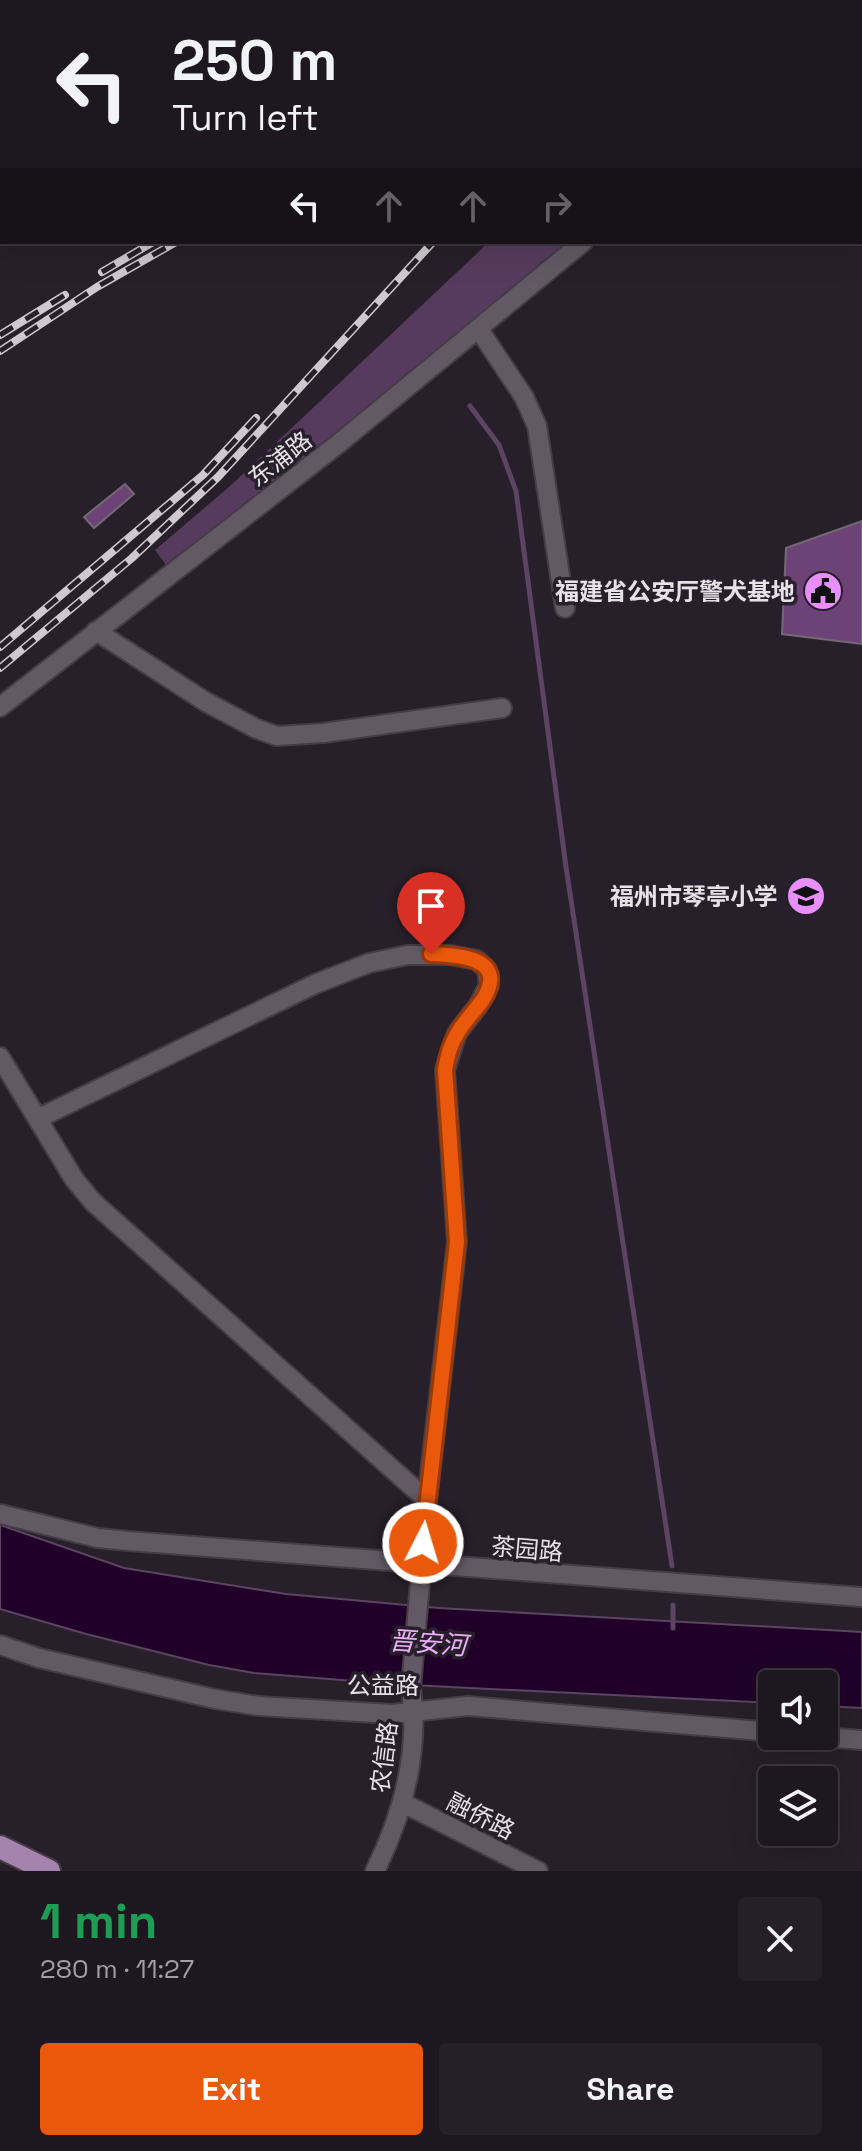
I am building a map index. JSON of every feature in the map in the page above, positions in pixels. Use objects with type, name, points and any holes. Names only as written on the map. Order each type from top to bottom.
[{"type":"main road","points":[[0,1847],[49,1871]]},
{"type":"street","name":"东浦路","points":[[0,707],[302,472],[581,244]]},
{"type":"street","points":[[478,328],[524,397],[537,426],[565,608]]},
{"type":"street","points":[[96,631],[206,702],[277,736],[323,733],[502,708]]},
{"type":"street","name":"农信路","points":[[39,1118],[315,984],[369,963],[431,954],[468,957],[483,965],[490,977],[489,985],[451,1043],[445,1070],[457,1242],[427,1500],[411,1688],[414,1713],[403,1803],[375,1871]]},
{"type":"street","points":[[0,1057],[74,1179],[93,1202],[427,1500]]},
{"type":"street","name":"茶园路","points":[[0,1514],[98,1538],[862,1597]]},
{"type":"street","name":"公益路","points":[[0,1645],[39,1658],[227,1701],[277,1707],[414,1713],[468,1706],[758,1731]]},
{"type":"street","points":[[838,1738],[862,1740]]},
{"type":"street","name":"融侨路","points":[[403,1803],[538,1871]]},
{"type":"shaded area","points":[[487,244],[566,244],[169,569],[155,550],[229,487]]},
{"type":"water","name":"晋安河","points":[[0,1525],[124,1568],[286,1594],[439,1608],[862,1632],[862,1708],[838,1707],[838,1670],[758,1670],[758,1702],[391,1684],[254,1673],[209,1665],[0,1609]]},
{"type":"building","points":[[125,484],[134,494],[94,528],[84,517]]},
{"type":"building","name":"福建省公安厅警犬基地","points":[[862,521],[862,644],[782,634],[786,548]]},
{"type":"waterway","points":[[470,406],[499,445],[516,491],[566,867],[672,1566]]},
{"type":"waterway","points":[[673,1605],[673,1628]]},
{"type":"railway","points":[[102,272],[150,244]]},
{"type":"railway","points":[[0,351],[97,287],[172,244]]},
{"type":"railway","points":[[0,668],[132,558],[218,477],[431,244]]},
{"type":"railway","points":[[0,335],[65,295]]},
{"type":"railway","points":[[0,647],[203,475],[256,418]]},
{"type":"place","name":"福建省公安厅警犬基地","points":[[823,591]]},
{"type":"place","name":"福州市琴亭小学","points":[[806,896]]},
{"type":"route","points":[[423,1543],[457,1242],[445,1070],[451,1043],[485,995],[490,977],[477,960],[431,954]]}]
